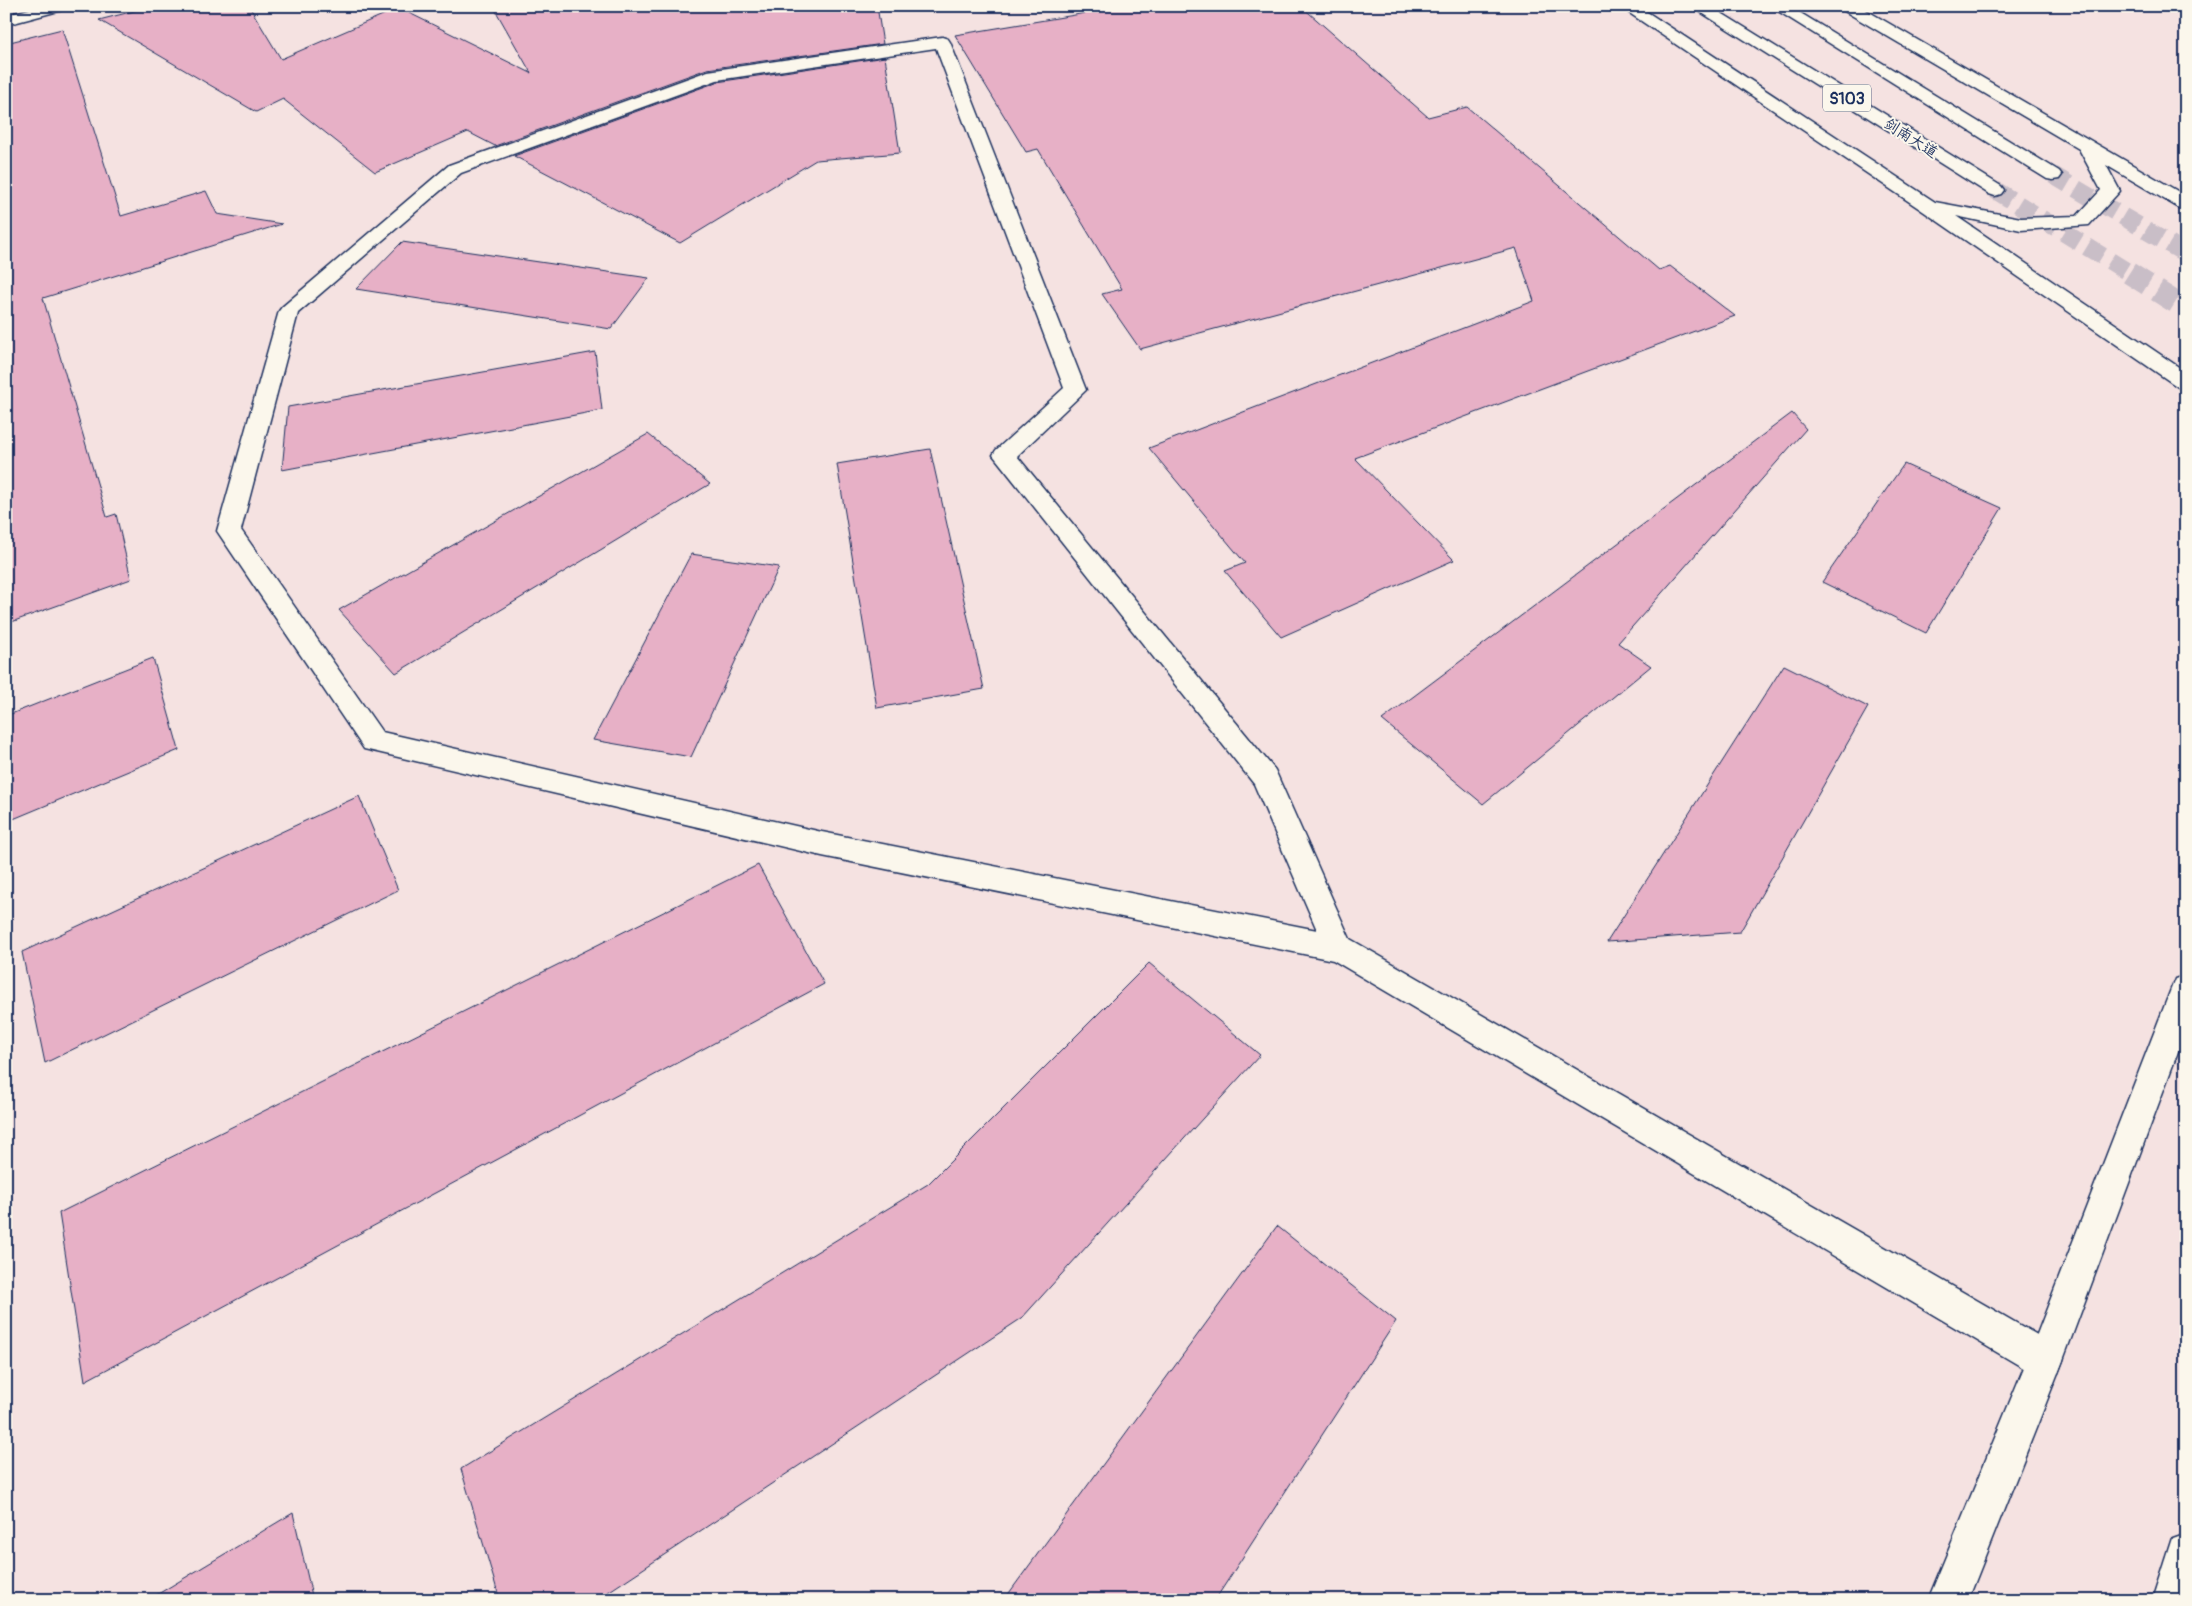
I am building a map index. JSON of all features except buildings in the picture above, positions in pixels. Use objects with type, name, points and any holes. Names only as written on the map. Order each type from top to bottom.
[{"type":"main road","points":[[6,20],[60,6]]},
{"type":"main road","points":[[1627,6],[1927,205],[2186,382]]},
{"type":"main road","name":"剑南大道","points":[[1699,6],[1995,190]]},
{"type":"main road","name":"S103","points":[[1778,6],[2054,175]]},
{"type":"main road","points":[[1847,6],[2186,204]]},
{"type":"main road","points":[[1339,948],[1265,778],[1004,455],[1075,390],[942,42],[714,75],[455,169],[289,311],[230,531],[373,741],[822,844],[1339,948],[2044,1360]]},
{"type":"main road","points":[[1927,205],[2021,224],[2082,221],[2111,191],[2087,146]]},
{"type":"main road","points":[[1948,1600],[2044,1360],[2186,990]]},
{"type":"main road","points":[[2172,1600],[2186,1552]]},
{"type":"tunnel","points":[[2053,175],[2186,254]]},
{"type":"tunnel","points":[[1995,190],[2131,274]]},
{"type":"tunnel","points":[[2129,273],[2186,309]]}]
